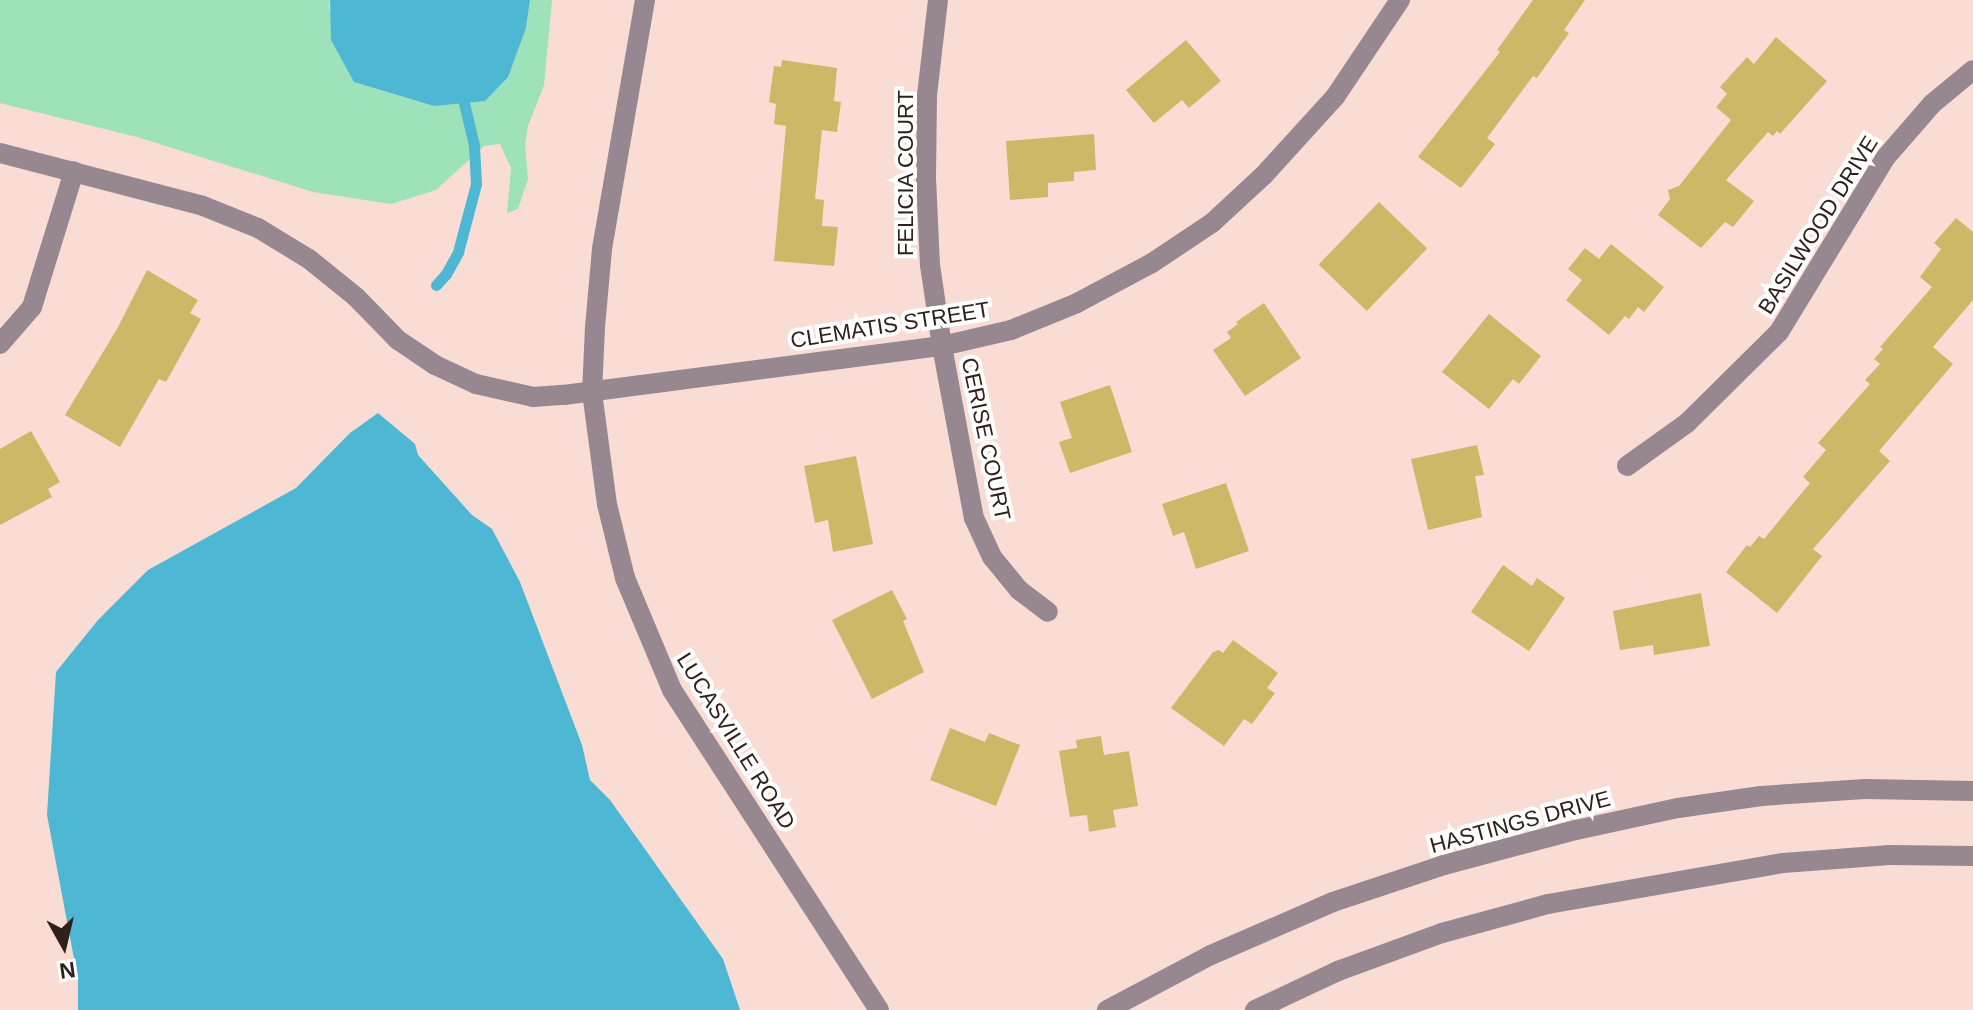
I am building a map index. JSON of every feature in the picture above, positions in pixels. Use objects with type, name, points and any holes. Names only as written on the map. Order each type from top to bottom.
[{"type":"street","name":"LUCASVILLE ROAD","points":[[645,0],[602,249],[592,392],[607,504],[625,578],[652,650],[672,690],[879,1010]]},
{"type":"street","name":"FELICIA COURT","points":[[938,0],[927,95],[926,178],[930,265],[942,346]]},
{"type":"street","name":"CLEMATIS STREET","points":[[0,153],[203,206],[258,228],[309,259],[356,297],[398,340],[435,365],[476,384],[533,397],[592,392],[942,346],[1011,330],[1077,303],[1152,263],[1212,223],[1263,176],[1317,118],[1400,0]]},
{"type":"street","name":"BASILWOOD DRIVE","points":[[1627,466],[1687,423],[1779,332],[1886,157],[1932,104],[1973,70]]},
{"type":"street","points":[[0,344],[32,307],[74,171]]},
{"type":"street","name":"CERISE COURT","points":[[942,346],[974,518],[992,557],[1019,590],[1048,612]]},
{"type":"street","name":"HASTINGS DRIVE","points":[[1107,1010],[1211,955],[1333,902],[1444,865],[1576,830],[1678,808],[1761,796],[1865,789],[1973,791]]},
{"type":"street","points":[[1255,1010],[1338,971],[1442,933],[1548,904],[1783,863],[1890,855],[1973,856]]},
{"type":"green space","points":[[0,0],[330,0],[329,8],[354,82],[435,106],[526,28],[530,0],[552,0],[544,85],[528,126],[525,145],[528,179],[518,209],[507,213],[511,168],[500,144],[484,146],[436,190],[391,204],[313,192],[137,137],[0,103]]},
{"type":"water","points":[[330,0],[530,0],[526,28],[508,77],[485,101],[434,106],[354,82],[331,40]]},
{"type":"water","points":[[378,413],[415,444],[418,455],[472,515],[492,529],[520,582],[582,745],[590,780],[610,800],[723,959],[740,1010],[78,1010],[78,980],[47,815],[56,672],[98,620],[148,570],[296,488],[350,433]]},
{"type":"building","points":[[1533,0],[1585,0],[1564,30],[1569,33],[1537,78],[1533,76],[1487,138],[1495,144],[1461,188],[1418,157],[1500,52],[1497,50]]},
{"type":"building","points":[[1776,37],[1827,81],[1780,134],[1777,131],[1773,136],[1768,132],[1726,180],[1754,201],[1733,227],[1725,222],[1701,248],[1658,215],[1670,199],[1668,190],[1679,186],[1731,120],[1716,107],[1727,94],[1720,87],[1747,57],[1754,64]]},
{"type":"building","points":[[1186,40],[1221,81],[1189,108],[1182,100],[1154,123],[1126,90]]},
{"type":"building","points":[[782,60],[837,68],[834,101],[841,102],[837,132],[822,130],[815,199],[824,200],[822,226],[838,227],[834,266],[774,261],[786,126],[774,124],[776,104],[769,102],[774,66],[781,67]]},
{"type":"building","points":[[1094,134],[1096,170],[1074,172],[1074,181],[1048,183],[1048,197],[1010,200],[1006,141]]},
{"type":"building","points":[[1379,202],[1427,249],[1367,311],[1319,265]]},
{"type":"building","points":[[1956,218],[1973,232],[1973,300],[1933,347],[1953,364],[1879,451],[1890,461],[1813,549],[1822,556],[1777,613],[1726,572],[1747,545],[1750,547],[1759,536],[1764,539],[1810,483],[1803,477],[1826,450],[1818,443],[1870,384],[1865,380],[1880,364],[1874,359],[1883,349],[1880,347],[1932,287],[1920,277],[1941,249],[1934,243]]},
{"type":"building","points":[[1611,244],[1664,287],[1644,312],[1638,307],[1629,319],[1625,316],[1609,335],[1566,300],[1582,280],[1568,269],[1585,248],[1599,259]]},
{"type":"building","points":[[147,270],[198,300],[190,313],[201,319],[166,382],[159,379],[120,447],[65,415],[117,329]]},
{"type":"building","points":[[1264,303],[1301,358],[1245,396],[1213,350],[1231,338],[1227,332],[1238,324],[1236,322]]},
{"type":"building","points":[[1489,314],[1541,356],[1519,384],[1513,379],[1489,409],[1442,372]]},
{"type":"building","points":[[1110,385],[1132,452],[1070,473],[1059,442],[1072,438],[1060,402]]},
{"type":"building","points":[[31,431],[60,482],[48,489],[52,497],[0,525],[0,449]]},
{"type":"building","points":[[1477,445],[1484,475],[1475,476],[1482,517],[1428,530],[1411,459]]},
{"type":"building","points":[[856,456],[873,544],[833,552],[828,520],[815,523],[804,466]]},
{"type":"building","points":[[1226,483],[1249,551],[1196,569],[1184,532],[1173,536],[1162,504]]},
{"type":"building","points":[[1503,565],[1532,586],[1537,578],[1565,598],[1529,651],[1471,612]]},
{"type":"building","points":[[892,590],[907,619],[903,621],[924,672],[872,699],[832,620]]},
{"type":"building","points":[[1701,593],[1710,646],[1654,655],[1653,645],[1620,650],[1613,611]]},
{"type":"building","points":[[1233,640],[1278,673],[1267,688],[1275,693],[1252,724],[1244,719],[1224,746],[1171,708],[1213,652],[1219,650],[1223,653]]},
{"type":"building","points":[[950,728],[985,742],[989,733],[1020,745],[996,806],[930,780]]},
{"type":"building","points":[[1101,736],[1104,755],[1129,751],[1138,806],[1113,810],[1116,827],[1089,832],[1087,815],[1070,817],[1059,751],[1077,748],[1076,740]]},
{"type":"waterway","points":[[436,285],[458,252],[476,184],[474,145],[464,103]]}]
